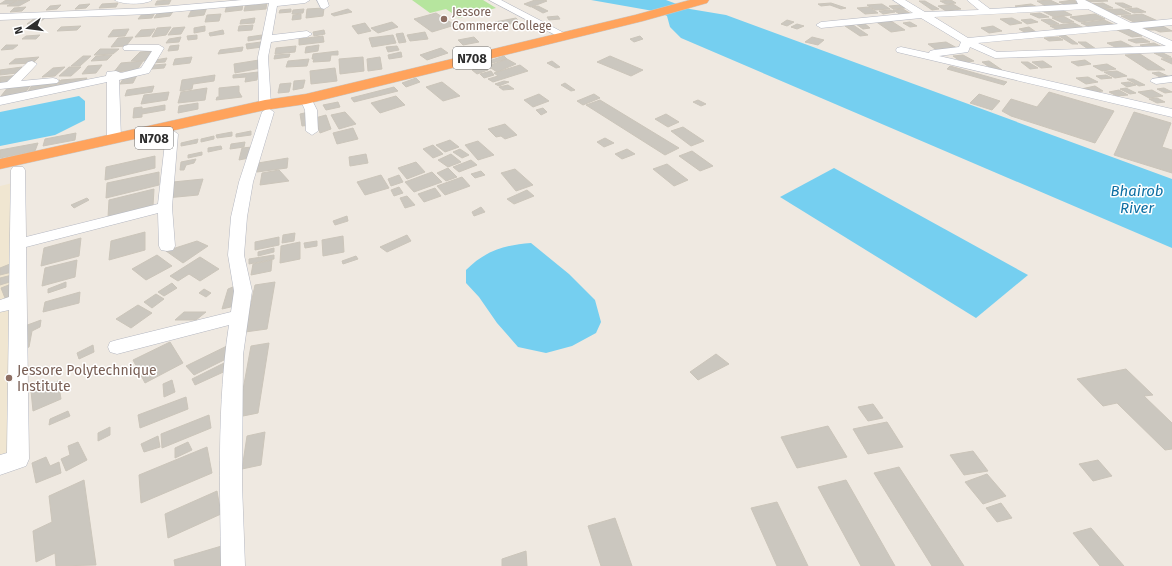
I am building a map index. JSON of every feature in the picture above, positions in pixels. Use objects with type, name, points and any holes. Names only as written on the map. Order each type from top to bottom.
[{"type":"highway","name":"N708","points":[[0,174],[172,134],[306,99],[639,18],[703,0]]},
{"type":"highway","name":"N708","points":[[0,164],[114,139],[266,109]]},
{"type":"street","points":[[120,0],[154,0]]},
{"type":"street","points":[[0,18],[55,16],[186,4],[305,0]]},
{"type":"street","points":[[494,0],[565,36]]},
{"type":"street","points":[[898,0],[966,41],[996,55],[1172,49]]},
{"type":"street","points":[[972,0],[988,12]]},
{"type":"street","points":[[1079,0],[1172,45]]},
{"type":"street","points":[[233,566],[231,484],[234,370],[243,291],[236,255],[239,217],[246,182],[266,109],[263,57],[273,1]]},
{"type":"street","points":[[821,25],[921,14],[1089,6]]},
{"type":"street","points":[[966,41],[1172,22]]},
{"type":"street","points":[[267,39],[307,34]]},
{"type":"street","points":[[922,54],[964,50],[966,41]]},
{"type":"street","points":[[0,101],[113,79],[145,71],[159,48],[128,48]]},
{"type":"street","points":[[901,50],[1166,113],[1172,113]]},
{"type":"street","points":[[5,86],[32,64]]},
{"type":"street","points":[[5,86],[116,74],[113,79],[114,139]]},
{"type":"street","points":[[1156,81],[1172,79]]},
{"type":"street","points":[[306,99],[312,110],[312,130]]},
{"type":"street","points":[[167,246],[165,207],[172,134]]},
{"type":"street","points":[[0,466],[18,459],[18,170]]},
{"type":"street","points":[[18,244],[165,207]]},
{"type":"street","points":[[0,306],[19,300]]},
{"type":"street","points":[[117,347],[240,316]]},
{"type":"shaded area","name":"Jessore Polytechnique Institute","points":[[21,181],[16,456],[0,461],[0,186]]},
{"type":"green space","points":[[412,0],[483,0],[496,8],[459,18],[446,9],[430,13]]},
{"type":"water","name":"Bhairob River","points":[[591,0],[666,0],[690,9],[726,15],[1172,179],[1172,248],[681,38],[670,27],[667,16],[659,12]]},
{"type":"water","points":[[79,96],[85,101],[85,120],[55,135],[0,146],[0,112]]},
{"type":"water","points":[[834,168],[1028,275],[976,318],[780,197]]},
{"type":"water","points":[[531,243],[569,274],[595,300],[601,322],[596,333],[572,346],[546,353],[518,347],[497,323],[479,297],[466,283],[466,270],[480,258],[504,247]]},
{"type":"building","points":[[6,0],[17,0],[11,4],[0,4]]},
{"type":"building","points":[[18,0],[30,0],[19,6],[7,6]]},
{"type":"building","points":[[171,0],[169,4],[155,5],[157,1]]},
{"type":"building","points":[[535,0],[547,1],[531,7],[524,4]]},
{"type":"building","points":[[951,0],[956,3],[946,4],[940,1]]},
{"type":"building","points":[[1050,0],[1063,6],[1049,8],[1037,1]]},
{"type":"building","points":[[1073,0],[1085,5],[1070,7],[1059,2]]},
{"type":"building","points":[[1083,0],[1105,0],[1108,1],[1088,2]]},
{"type":"building","points":[[267,1],[266,9],[244,11],[246,3]]},
{"type":"building","points":[[919,1],[925,1],[939,9],[932,10]]},
{"type":"building","points":[[118,3],[116,7],[99,8],[102,4]]},
{"type":"building","points":[[243,3],[242,10],[225,12],[227,5]]},
{"type":"building","points":[[831,3],[846,8],[841,9],[830,5],[821,6],[818,4]]},
{"type":"building","points":[[1103,3],[1113,8],[1098,9],[1088,4]]},
{"type":"building","points":[[1115,3],[1123,3],[1132,7],[1124,8]]},
{"type":"building","points":[[90,4],[86,8],[75,9],[79,5]]},
{"type":"building","points":[[882,4],[890,9],[875,10],[867,5]]},
{"type":"building","points":[[953,4],[961,9],[946,11],[938,6]]},
{"type":"building","points":[[1031,4],[1040,8],[1023,10],[1015,6]]},
{"type":"building","points":[[61,5],[57,9],[46,10],[50,6]]},
{"type":"building","points":[[901,5],[905,8],[893,9],[889,6]]},
{"type":"building","points":[[538,6],[548,11],[543,13],[532,7]]},
{"type":"building","points":[[26,7],[22,11],[10,12],[14,8]]},
{"type":"building","points":[[207,7],[204,15],[188,17],[192,9]]},
{"type":"building","points":[[869,7],[878,13],[865,14],[857,8]]},
{"type":"building","points":[[324,8],[323,16],[306,18],[307,9]]},
{"type":"building","points":[[1137,8],[1146,12],[1134,13],[1125,9]]},
{"type":"building","points":[[291,9],[291,12],[279,13],[280,10]]},
{"type":"building","points":[[304,9],[303,13],[292,14],[293,10]]},
{"type":"building","points":[[348,9],[352,12],[334,16],[331,14]]},
{"type":"building","points":[[903,9],[911,14],[901,15],[893,10]]},
{"type":"building","points":[[1060,9],[1072,15],[1054,17],[1042,11]]},
{"type":"building","points":[[1121,9],[1131,14],[1109,15],[1099,10]]},
{"type":"building","points":[[174,10],[170,16],[154,18],[159,11]]},
{"type":"building","points":[[891,10],[895,12],[883,14],[879,11]]},
{"type":"building","points":[[156,11],[152,18],[138,19],[143,13]]},
{"type":"building","points":[[436,13],[455,25],[432,32],[414,19]]},
{"type":"building","points":[[1040,13],[1049,17],[1039,18],[1030,14]]},
{"type":"building","points":[[221,14],[219,21],[205,22],[207,15]]},
{"type":"building","points":[[301,14],[301,19],[292,20],[293,15]]},
{"type":"building","points":[[1095,14],[1105,19],[1080,22],[1070,17]]},
{"type":"building","points":[[1142,14],[1158,21],[1136,23],[1121,16]]},
{"type":"building","points":[[558,16],[560,19],[549,20],[547,17]]},
{"type":"building","points":[[1063,16],[1074,22],[1063,23],[1052,18]]},
{"type":"building","points":[[35,18],[45,18],[37,24],[27,24]]},
{"type":"building","points":[[255,18],[254,23],[240,24],[241,20]]},
{"type":"building","points":[[516,18],[520,22],[499,26],[495,22]]},
{"type":"building","points":[[1012,18],[1022,23],[1010,25],[1000,19]]},
{"type":"building","points":[[888,19],[905,30],[891,32],[875,21]]},
{"type":"building","points":[[1031,19],[1038,22],[1027,24],[1021,20]]},
{"type":"building","points":[[1050,19],[1059,24],[1050,25],[1041,20]]},
{"type":"building","points":[[787,20],[794,22],[787,26],[781,24]]},
{"type":"building","points":[[1104,20],[1115,25],[1092,28],[1081,23]]},
{"type":"building","points":[[534,21],[541,25],[529,28],[523,24]]},
{"type":"building","points":[[392,22],[398,27],[378,33],[371,28]]},
{"type":"building","points":[[910,22],[917,26],[910,27],[903,23]]},
{"type":"building","points":[[365,23],[371,31],[358,34],[352,26]]},
{"type":"building","points":[[864,23],[870,28],[863,29],[856,24]]},
{"type":"building","points":[[1074,23],[1084,28],[1060,31],[1050,26]]},
{"type":"building","points":[[1157,23],[1172,31],[1160,32],[1148,30],[1138,25]]},
{"type":"building","points":[[797,24],[804,26],[797,29],[791,27]]},
{"type":"building","points":[[253,25],[252,30],[238,31],[239,26]]},
{"type":"building","points":[[853,25],[868,35],[860,36],[845,26]]},
{"type":"building","points":[[81,26],[77,30],[57,31],[61,27]]},
{"type":"building","points":[[205,26],[205,31],[194,33],[194,28]]},
{"type":"building","points":[[993,26],[1002,31],[989,33],[981,28]]},
{"type":"building","points":[[171,27],[166,35],[152,37],[157,28]]},
{"type":"building","points":[[185,27],[181,34],[168,35],[173,28]]},
{"type":"building","points":[[1029,27],[1036,32],[1026,33],[1019,29]]},
{"type":"building","points":[[1124,27],[1142,36],[1132,37],[1113,28]]},
{"type":"building","points":[[129,29],[125,36],[108,37],[113,30]]},
{"type":"building","points":[[155,29],[150,36],[135,37],[141,30]]},
{"type":"building","points":[[223,30],[224,34],[210,36],[209,33]]},
{"type":"building","points":[[324,30],[325,34],[314,36],[313,32]]},
{"type":"building","points":[[425,32],[428,39],[410,41],[407,35]]},
{"type":"building","points":[[403,33],[406,42],[399,43],[396,34]]},
{"type":"building","points":[[40,35],[36,39],[22,39],[26,36]]},
{"type":"building","points":[[197,35],[197,39],[188,40],[187,36]]},
{"type":"building","points":[[262,35],[261,39],[248,41],[248,37]]},
{"type":"building","points":[[393,35],[396,43],[372,47],[369,38]]},
{"type":"building","points":[[1065,35],[1078,44],[1072,44],[1059,36]]},
{"type":"building","points":[[323,36],[324,42],[299,45],[299,39]]},
{"type":"building","points":[[640,36],[643,39],[634,42],[630,39]]},
{"type":"building","points":[[133,37],[126,46],[111,47],[118,38]]},
{"type":"building","points":[[181,37],[179,42],[166,43],[169,39]]},
{"type":"building","points":[[474,37],[479,42],[463,45],[458,40]]},
{"type":"building","points":[[812,37],[824,40],[818,45],[805,42]]},
{"type":"building","points":[[1058,37],[1063,40],[1049,41],[1044,38]]},
{"type":"building","points":[[1142,38],[1150,42],[1136,43],[1128,40]]},
{"type":"building","points":[[1121,41],[1135,48],[1121,50],[1107,43]]},
{"type":"building","points":[[261,42],[262,47],[247,49],[246,44]]},
{"type":"building","points":[[946,42],[957,48],[938,51],[928,44]]},
{"type":"building","points":[[1078,42],[1086,42],[1099,51],[1091,51]]},
{"type":"building","points":[[1154,43],[1162,47],[1147,49],[1140,45]]},
{"type":"building","points":[[6,45],[18,45],[13,49],[1,50]]},
{"type":"building","points":[[179,45],[178,50],[168,51],[170,46]]},
{"type":"building","points":[[319,45],[318,51],[305,53],[306,47]]},
{"type":"building","points":[[296,46],[295,52],[275,54],[276,48]]},
{"type":"building","points":[[397,46],[399,50],[388,52],[386,47]]},
{"type":"building","points":[[243,47],[242,51],[218,54],[220,50]]},
{"type":"building","points":[[441,48],[448,53],[427,60],[420,55]]},
{"type":"building","points":[[100,49],[119,49],[113,54],[94,55]]},
{"type":"building","points":[[153,51],[145,61],[131,61],[140,52]]},
{"type":"building","points":[[338,51],[338,55],[331,55],[330,61],[313,62],[313,54]]},
{"type":"building","points":[[401,52],[402,57],[389,59],[388,55]]},
{"type":"building","points":[[1161,52],[1171,57],[1164,58],[1154,53]]},
{"type":"building","points":[[290,54],[289,57],[274,59],[275,55]]},
{"type":"building","points":[[1140,54],[1165,70],[1148,70],[1125,55]]},
{"type":"building","points":[[112,55],[107,60],[91,61],[96,56]]},
{"type":"building","points":[[963,55],[974,61],[963,63],[953,56]]},
{"type":"building","points":[[83,56],[91,56],[80,66],[71,66]]},
{"type":"building","points":[[504,56],[507,59],[485,65],[483,63]]},
{"type":"building","points":[[610,56],[643,70],[631,76],[597,62]]},
{"type":"building","points":[[39,57],[33,63],[9,64],[15,59]]},
{"type":"building","points":[[192,57],[190,63],[173,65],[175,59]]},
{"type":"building","points":[[363,57],[364,71],[340,74],[339,59]]},
{"type":"building","points":[[380,57],[382,69],[368,71],[367,59]]},
{"type":"building","points":[[167,58],[165,62],[152,63],[155,60]]},
{"type":"building","points":[[1172,58],[1172,64],[1161,59]]},
{"type":"building","points":[[309,59],[307,66],[286,67],[288,61]]},
{"type":"building","points":[[507,59],[516,64],[497,72],[488,66]]},
{"type":"building","points":[[259,60],[261,68],[235,73],[234,64]]},
{"type":"building","points":[[1085,60],[1091,64],[1078,66],[1071,62]]},
{"type":"building","points":[[143,61],[137,70],[114,72],[121,63]]},
{"type":"building","points":[[552,61],[560,67],[556,68],[547,63]]},
{"type":"building","points":[[989,61],[1002,70],[995,71],[982,62]]},
{"type":"building","points":[[1043,61],[1052,67],[1041,68],[1032,62]]},
{"type":"building","points":[[1021,62],[1028,62],[1038,68],[1030,69]]},
{"type":"building","points":[[166,64],[164,68],[151,69],[154,65]]},
{"type":"building","points":[[1107,64],[1116,69],[1102,71],[1093,66]]},
{"type":"building","points":[[102,65],[96,73],[82,74],[88,66]]},
{"type":"building","points":[[520,65],[528,71],[493,82],[488,79],[498,76],[494,73]]},
{"type":"building","points":[[485,66],[488,70],[477,74],[472,70]]},
{"type":"building","points":[[950,66],[1007,82],[1004,85],[947,69]]},
{"type":"building","points":[[22,67],[17,73],[0,75],[0,70]]},
{"type":"building","points":[[65,67],[55,76],[42,77],[53,68]]},
{"type":"building","points":[[69,67],[81,67],[71,76],[59,76]]},
{"type":"building","points":[[335,68],[337,81],[311,84],[310,71]]},
{"type":"building","points":[[491,71],[494,75],[484,78],[480,74]]},
{"type":"building","points":[[1117,71],[1127,76],[1115,78],[1104,72]]},
{"type":"building","points":[[258,72],[257,80],[245,82],[246,77],[233,78],[233,75]]},
{"type":"building","points":[[1159,72],[1170,77],[1162,78],[1152,73]]},
{"type":"building","points":[[138,73],[133,83],[120,84],[126,74]]},
{"type":"building","points":[[21,75],[12,84],[0,85],[0,77]]},
{"type":"building","points":[[215,75],[214,81],[193,84],[192,89],[180,91],[182,80]]},
{"type":"building","points":[[1106,75],[1112,78],[1101,79],[1096,76]]},
{"type":"building","points":[[1088,77],[1098,82],[1086,84],[1076,78]]},
{"type":"building","points":[[87,78],[83,84],[56,88],[61,80]]},
{"type":"building","points":[[416,78],[420,82],[406,87],[402,83]]},
{"type":"building","points":[[1127,79],[1133,79],[1145,85],[1139,86]]},
{"type":"building","points":[[60,80],[55,88],[28,91],[34,83]]},
{"type":"building","points":[[305,80],[303,88],[293,90],[294,81]]},
{"type":"building","points":[[504,81],[509,82],[499,86],[495,84]]},
{"type":"building","points":[[442,82],[460,96],[443,101],[426,87]]},
{"type":"building","points":[[1129,82],[1136,85],[1127,87],[1121,83]]},
{"type":"building","points":[[32,83],[25,93],[1,96],[9,86]]},
{"type":"building","points":[[291,83],[289,92],[278,93],[280,84]]},
{"type":"building","points":[[565,83],[575,90],[571,91],[561,85]]},
{"type":"building","points":[[508,85],[514,89],[503,90],[499,87]]},
{"type":"building","points":[[154,86],[152,92],[125,96],[127,90]]},
{"type":"building","points":[[239,86],[239,92],[242,97],[216,100],[217,97],[219,97],[219,88]]},
{"type":"building","points":[[1095,86],[1103,91],[1088,93],[1081,89]]},
{"type":"building","points":[[394,87],[398,91],[354,102],[351,98]]},
{"type":"building","points":[[207,88],[205,100],[178,103],[181,92]]},
{"type":"building","points":[[1126,88],[1136,93],[1130,94],[1120,89]]},
{"type":"building","points":[[1164,88],[1172,92],[1165,93],[1157,89]]},
{"type":"building","points":[[1119,90],[1128,95],[1117,96],[1109,92]]},
{"type":"building","points":[[1152,90],[1163,96],[1149,98],[1138,92]]},
{"type":"building","points":[[169,92],[167,100],[141,104],[144,95]]},
{"type":"building","points":[[1049,92],[1114,111],[1095,143],[1011,116],[1002,111],[1011,99],[1037,107]]},
{"type":"building","points":[[539,94],[549,101],[533,107],[524,100]]},
{"type":"building","points":[[594,94],[600,98],[583,105],[577,101]]},
{"type":"building","points":[[979,94],[1000,101],[992,110],[970,103]]},
{"type":"building","points":[[396,96],[405,105],[380,113],[371,103]]},
{"type":"building","points":[[1157,98],[1165,102],[1157,103],[1149,99]]},
{"type":"building","points":[[600,100],[679,148],[665,155],[586,105]]},
{"type":"building","points":[[698,100],[706,104],[701,106],[693,102]]},
{"type":"building","points":[[338,102],[340,107],[326,110],[323,105]]},
{"type":"building","points":[[198,103],[198,109],[178,113],[179,106]]},
{"type":"building","points":[[165,105],[165,110],[142,114],[142,117],[133,118],[134,108],[142,107],[142,109]]},
{"type":"building","points":[[543,108],[547,112],[541,115],[536,110]]},
{"type":"building","points":[[309,112],[311,125],[302,126],[300,114]]},
{"type":"building","points":[[345,112],[356,124],[339,129],[331,115]]},
{"type":"building","points":[[1134,112],[1171,123],[1162,147],[1172,150],[1172,173],[1114,155]]},
{"type":"building","points":[[666,114],[679,122],[668,127],[655,119]]},
{"type":"building","points":[[326,115],[331,129],[320,133],[315,118]]},
{"type":"building","points":[[505,124],[517,135],[505,139],[501,136],[496,137],[488,129]]},
{"type":"building","points":[[683,127],[704,141],[691,146],[671,131]]},
{"type":"building","points":[[353,128],[358,139],[337,144],[333,133]]},
{"type":"building","points":[[251,131],[251,135],[236,137],[236,134]]},
{"type":"building","points":[[232,132],[232,136],[217,138],[216,135]]},
{"type":"building","points":[[76,133],[75,140],[43,146],[45,139]]},
{"type":"building","points":[[214,136],[214,139],[201,142],[201,139]]},
{"type":"building","points":[[605,138],[614,143],[604,147],[597,142]]},
{"type":"building","points":[[198,139],[197,143],[181,146],[181,143]]},
{"type":"building","points":[[450,140],[459,147],[445,152],[436,145]]},
{"type":"building","points":[[478,141],[494,155],[478,160],[465,145]]},
{"type":"building","points":[[245,142],[244,147],[230,149],[231,144]]},
{"type":"building","points":[[38,143],[35,151],[0,158],[0,150]]},
{"type":"building","points":[[433,145],[443,154],[433,158],[423,149]]},
{"type":"building","points":[[221,146],[222,149],[208,152],[208,148]]},
{"type":"building","points":[[252,147],[249,158],[239,160],[242,148]]},
{"type":"building","points":[[460,149],[469,155],[462,158],[453,152]]},
{"type":"building","points":[[627,149],[635,154],[622,159],[615,154]]},
{"type":"building","points":[[692,151],[713,166],[700,171],[679,156]]},
{"type":"building","points":[[202,152],[202,155],[188,158],[188,155]]},
{"type":"building","points":[[366,154],[368,163],[350,166],[349,157]]},
{"type":"building","points":[[451,154],[461,162],[448,167],[438,160]]},
{"type":"building","points":[[155,156],[155,168],[105,180],[106,167]]},
{"type":"building","points":[[288,158],[287,168],[257,172],[258,163]]},
{"type":"building","points":[[196,159],[194,163],[186,165],[184,170],[180,170],[181,162]]},
{"type":"building","points":[[471,160],[477,165],[459,172],[453,167]]},
{"type":"building","points":[[416,162],[425,172],[407,179],[398,168]]},
{"type":"building","points":[[667,164],[688,180],[674,186],[653,169]]},
{"type":"building","points":[[448,168],[457,177],[446,181],[437,173]]},
{"type":"building","points":[[515,169],[533,185],[516,191],[501,173]]},
{"type":"building","points":[[279,170],[289,181],[260,185],[262,173]]},
{"type":"building","points":[[481,171],[485,175],[475,178],[471,174]]},
{"type":"building","points":[[159,172],[159,185],[106,198],[107,183]]},
{"type":"building","points":[[432,172],[442,182],[414,192],[405,182]]},
{"type":"building","points":[[381,175],[389,188],[365,195],[357,182]]},
{"type":"building","points":[[399,175],[403,182],[391,186],[388,179]]},
{"type":"building","points":[[462,177],[470,186],[445,195],[437,186]]},
{"type":"building","points":[[203,179],[198,195],[166,198],[173,182]]},
{"type":"building","points":[[399,187],[403,193],[394,196],[391,190]]},
{"type":"building","points":[[435,188],[441,196],[424,202],[418,194]]},
{"type":"building","points":[[154,189],[153,206],[108,217],[109,200]]},
{"type":"building","points":[[527,190],[534,196],[514,204],[507,199]]},
{"type":"building","points":[[407,196],[415,205],[405,208],[400,198]]},
{"type":"building","points":[[87,198],[89,200],[74,208],[71,205]]},
{"type":"building","points":[[481,207],[485,212],[474,216],[472,212]]},
{"type":"building","points":[[347,216],[348,221],[335,225],[333,221]]},
{"type":"building","points":[[145,232],[145,250],[109,260],[111,241]]},
{"type":"building","points":[[295,233],[294,241],[282,243],[283,235]]},
{"type":"building","points":[[407,235],[411,241],[387,252],[380,247]]},
{"type":"building","points":[[343,236],[344,252],[323,256],[322,240]]},
{"type":"building","points":[[279,237],[279,245],[255,250],[255,242]]},
{"type":"building","points":[[81,238],[79,256],[41,266],[44,248]]},
{"type":"building","points":[[197,241],[208,246],[183,263],[166,251]]},
{"type":"building","points":[[317,241],[317,246],[305,248],[304,243]]},
{"type":"building","points":[[300,242],[300,259],[280,263],[281,246]]},
{"type":"building","points":[[274,248],[274,252],[258,256],[258,252]]},
{"type":"building","points":[[157,255],[172,266],[146,280],[132,269]]},
{"type":"building","points":[[274,255],[274,259],[249,264],[249,259]]},
{"type":"building","points":[[356,256],[358,259],[343,264],[342,261]]},
{"type":"building","points":[[200,257],[219,269],[200,281],[189,274],[178,281],[170,276]]},
{"type":"building","points":[[77,260],[75,277],[42,286],[45,268]]},
{"type":"building","points":[[272,260],[271,271],[251,275],[253,264]]},
{"type":"building","points":[[15,262],[16,271],[0,275],[0,268]]},
{"type":"building","points":[[16,274],[16,280],[0,285],[0,278]]},
{"type":"building","points":[[66,282],[66,287],[48,293],[48,289]]},
{"type":"building","points":[[275,282],[267,329],[245,332],[255,285]]},
{"type":"building","points":[[14,283],[16,292],[5,298],[1,288]]},
{"type":"building","points":[[172,283],[177,288],[164,296],[158,292]]},
{"type":"building","points":[[240,284],[235,306],[222,309],[228,289]]},
{"type":"building","points":[[204,289],[211,293],[206,297],[199,293]]},
{"type":"building","points":[[80,292],[79,303],[43,312],[45,302]]},
{"type":"building","points":[[156,294],[164,299],[152,308],[144,302]]},
{"type":"building","points":[[138,305],[152,313],[131,328],[116,319]]},
{"type":"building","points":[[184,312],[206,312],[196,320],[175,320]]},
{"type":"building","points":[[41,320],[40,327],[32,331],[29,347],[21,350],[22,327]]},
{"type":"building","points":[[170,342],[183,363],[145,383],[133,360]]},
{"type":"building","points":[[269,343],[258,413],[238,417],[251,346]]},
{"type":"building","points":[[231,344],[234,355],[194,375],[186,366]]},
{"type":"building","points":[[93,345],[94,352],[79,359],[77,353]]},
{"type":"building","points":[[716,354],[729,364],[698,380],[690,372]]},
{"type":"building","points":[[232,359],[230,369],[195,385],[192,379]]},
{"type":"building","points":[[1126,369],[1153,395],[1144,396],[1172,423],[1172,449],[1165,450],[1117,403],[1103,406],[1077,379]]},
{"type":"building","points":[[172,380],[175,392],[164,397],[163,384]]},
{"type":"building","points":[[58,381],[61,399],[33,411],[31,391]]},
{"type":"building","points":[[186,397],[188,409],[140,428],[138,415]]},
{"type":"building","points":[[873,404],[883,418],[868,421],[858,407]]},
{"type":"building","points":[[68,411],[70,416],[49,425],[50,419]]},
{"type":"building","points":[[209,415],[211,428],[162,448],[161,434]]},
{"type":"building","points":[[887,422],[903,447],[868,454],[853,429]]},
{"type":"building","points":[[828,426],[847,457],[797,468],[781,437]]},
{"type":"building","points":[[110,427],[110,435],[98,441],[98,433]]},
{"type":"building","points":[[265,432],[261,465],[242,469],[247,436]]},
{"type":"building","points":[[158,436],[160,447],[144,452],[141,444]]},
{"type":"building","points":[[78,442],[87,460],[66,471],[61,459],[70,455],[68,446]]},
{"type":"building","points":[[188,442],[192,450],[175,458],[175,448]]},
{"type":"building","points":[[207,447],[212,473],[141,503],[139,475]]},
{"type":"building","points":[[973,451],[988,471],[964,475],[950,455]]},
{"type":"building","points":[[46,457],[50,466],[59,462],[61,473],[36,483],[32,463]]},
{"type":"building","points":[[1098,460],[1112,476],[1093,481],[1079,464]]},
{"type":"building","points":[[899,467],[964,566],[932,566],[874,473]]},
{"type":"building","points":[[987,474],[1006,496],[983,504],[965,482]]},
{"type":"building","points":[[84,480],[96,565],[56,566],[55,553],[36,562],[33,531],[52,522],[49,496]]},
{"type":"building","points":[[846,480],[895,566],[861,566],[818,487]]},
{"type":"building","points":[[217,491],[221,514],[168,538],[165,514]]},
{"type":"building","points":[[777,502],[808,566],[777,566],[751,508]]},
{"type":"building","points":[[1001,503],[1012,518],[997,522],[986,508]]},
{"type":"building","points":[[615,518],[632,566],[601,566],[588,526]]},
{"type":"building","points":[[1091,528],[1124,566],[1100,566],[1073,533]]},
{"type":"building","points":[[225,545],[225,566],[175,566],[174,560]]},
{"type":"building","points":[[526,551],[527,566],[502,566],[502,559]]},
{"type":"place","name":"Jessore Commerce College","points":[[444,19]]},
{"type":"place","name":"Jessore Polytechnique Institute","points":[[9,378]]}]
